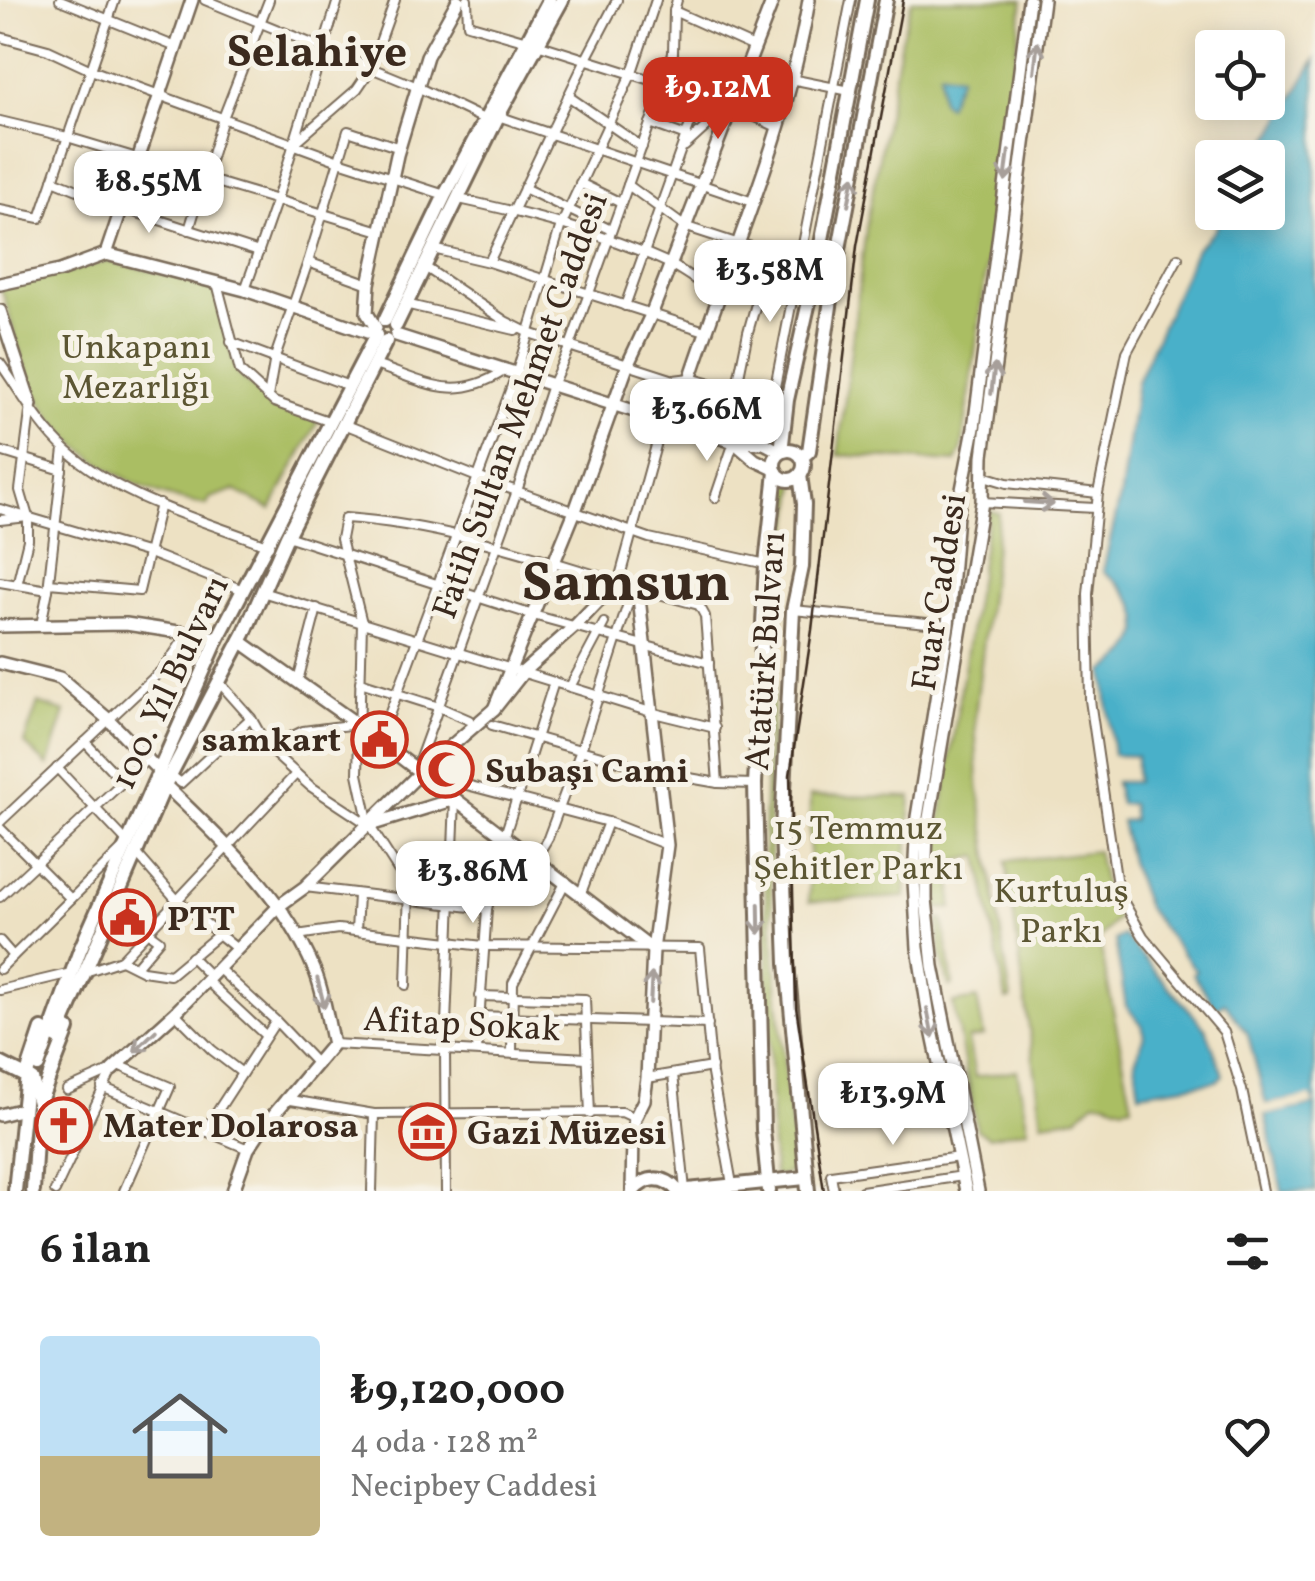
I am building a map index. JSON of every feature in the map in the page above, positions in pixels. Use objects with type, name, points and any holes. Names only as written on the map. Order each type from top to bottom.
[{"type":"main road","points":[[106,254],[192,0]]},
{"type":"main road","points":[[386,331],[367,313],[369,284],[392,176],[415,86],[433,43],[458,0]]},
{"type":"main road","name":"100. Yıl Bulvarı","points":[[532,43],[548,0]]},
{"type":"main road","name":"100. Yıl Bulvarı","points":[[36,1070],[165,777],[220,636],[337,423],[375,365],[386,331],[492,118],[532,43],[562,0]]},
{"type":"main road","points":[[115,1068],[280,905],[305,887],[370,825],[418,771],[494,708],[518,670],[533,615],[616,405],[628,364],[651,315],[773,0]]},
{"type":"main road","points":[[676,423],[777,128],[809,0]]},
{"type":"main road","points":[[775,471],[775,460],[781,452],[780,399],[818,261],[866,0]]},
{"type":"main road","points":[[802,457],[809,451],[836,264],[886,0]]},
{"type":"main road","name":"Fuar Caddesi","points":[[966,1191],[918,948],[914,880],[917,817],[948,625],[957,514],[974,428],[1029,0]]},
{"type":"main road","name":"Fuar Caddesi","points":[[978,1191],[933,966],[926,899],[927,830],[982,502],[983,456],[1043,0]]},
{"type":"main road","name":"100. Yıl Bulvarı","points":[[165,777],[239,643],[337,423],[349,387],[406,304],[433,250],[452,197]]},
{"type":"main road","points":[[0,284],[106,254],[386,331],[734,442],[761,443],[781,452],[790,450],[802,457],[804,466],[800,475],[784,479],[734,442]]},
{"type":"main road","points":[[0,311],[30,405]]},
{"type":"main road","points":[[756,460],[761,443]]},
{"type":"main road","name":"Atatürk Bulvarı","points":[[768,1186],[763,1130],[755,784],[766,564],[775,471]]},
{"type":"main road","points":[[964,475],[974,472],[984,476]]},
{"type":"main road","name":"Atatürk Bulvarı","points":[[800,475],[804,504],[802,567],[793,610],[782,830],[786,962],[806,1184]]},
{"type":"main road","points":[[957,514],[967,522],[979,516]]},
{"type":"main road","points":[[518,670],[575,626],[619,580]]},
{"type":"main road","points":[[635,1188],[640,1136],[635,1118],[644,1100],[647,1078],[653,950],[667,845],[636,587]]},
{"type":"main road","points":[[0,626],[126,624],[220,636],[239,643],[357,724],[653,950]]},
{"type":"main road","points":[[220,636],[239,643]]},
{"type":"main road","points":[[0,662],[60,678],[109,720],[280,905],[316,972],[334,1044],[248,1149],[233,1191]]},
{"type":"main road","points":[[370,825],[455,799]]},
{"type":"main road","points":[[30,1187],[38,1106],[36,1070],[91,970],[86,951]]},
{"type":"main road","points":[[15,1191],[23,1105],[67,974],[86,951]]},
{"type":"main road","points":[[3,1068],[36,1070]]},
{"type":"main road","points":[[3,1068],[18,1088],[23,1105]]},
{"type":"main road","points":[[36,1070],[38,1106]]},
{"type":"main road","points":[[0,1115],[23,1105]]},
{"type":"main road","points":[[16,1172],[30,1187],[45,1191]]},
{"type":"main road","points":[[635,1188],[656,1178],[680,1190],[732,1184],[806,1184]]},
{"type":"street","points":[[60,0],[176,46]]},
{"type":"street","points":[[0,210],[40,218],[116,0]]},
{"type":"street","points":[[205,0],[492,118],[550,133],[753,202]]},
{"type":"street","points":[[190,230],[223,118],[269,0]]},
{"type":"street","points":[[246,290],[338,0]]},
{"type":"street","points":[[294,143],[357,89],[370,70],[395,0]]},
{"type":"street","points":[[466,0],[468,24],[730,105],[777,128]]},
{"type":"street","points":[[488,262],[584,60],[617,0]]},
{"type":"street","points":[[380,742],[477,477],[510,373],[530,332],[562,224],[632,75],[656,0]]},
{"type":"street","points":[[761,443],[780,399],[802,257],[851,0]]},
{"type":"street","points":[[674,4],[754,47]]},
{"type":"street","name":"Fatih Sultan Mehmet Caddesi","points":[[418,771],[552,385],[570,346],[664,85],[673,53],[674,4]]},
{"type":"street","points":[[0,37],[48,50],[91,70],[339,161],[608,240],[670,264],[718,295]]},
{"type":"street","points":[[791,79],[851,91]]},
{"type":"street","points":[[568,96],[642,147]]},
{"type":"street","points":[[625,306],[700,96]]},
{"type":"street","points":[[681,150],[730,105]]},
{"type":"street","points":[[0,121],[68,137],[380,232]]},
{"type":"street","points":[[650,123],[686,136]]},
{"type":"street","points":[[268,396],[275,357],[348,131],[400,148]]},
{"type":"street","points":[[53,180],[122,208],[259,252]]},
{"type":"street","points":[[580,183],[621,203]]},
{"type":"street","points":[[628,185],[684,226],[739,244],[818,261]]},
{"type":"street","points":[[524,188],[612,230]]},
{"type":"street","points":[[433,250],[488,262],[705,330]]},
{"type":"street","points":[[736,391],[771,251]]},
{"type":"street","points":[[1178,258],[1127,352],[1098,492],[1088,594],[1090,700],[1118,892],[1143,936],[1224,1032],[1242,1090],[1263,1191]]},
{"type":"street","points":[[308,262],[369,284]]},
{"type":"street","points":[[425,267],[530,332],[674,380],[690,378],[780,399]]},
{"type":"street","points":[[216,282],[240,371],[274,402],[477,477],[633,529],[649,538],[766,564]]},
{"type":"street","points":[[406,304],[530,332]]},
{"type":"street","points":[[232,342],[349,387]]},
{"type":"street","points":[[0,363],[64,449],[96,474],[160,504],[269,546]]},
{"type":"street","points":[[375,365],[448,390],[480,386],[510,373]]},
{"type":"street","points":[[619,580],[674,380]]},
{"type":"street","points":[[0,383],[16,386]]},
{"type":"street","points":[[17,585],[28,540],[28,517],[20,490],[30,405]]},
{"type":"street","points":[[715,498],[734,442]]},
{"type":"street","points":[[41,626],[64,449]]},
{"type":"street","points":[[0,451],[62,470]]},
{"type":"street","points":[[984,476],[1008,483],[1098,492]]},
{"type":"street","points":[[1071,506],[1074,491]]},
{"type":"street","points":[[982,502],[1095,508]]},
{"type":"street","points":[[0,582],[139,591],[160,504]]},
{"type":"street","points":[[0,509],[149,553],[244,590]]},
{"type":"street","points":[[0,520],[28,517]]},
{"type":"street","points":[[406,985],[409,887],[370,825],[358,774],[362,623],[342,538],[345,518],[376,520],[498,544],[699,605],[706,616],[718,783]]},
{"type":"street","points":[[287,536],[533,615],[708,663]]},
{"type":"street","points":[[536,858],[548,838],[581,750],[614,638],[636,587]]},
{"type":"street","points":[[262,592],[654,713],[715,728]]},
{"type":"street","points":[[298,681],[317,608]]},
{"type":"street","points":[[588,609],[614,638]]},
{"type":"street","points":[[793,610],[948,625]]},
{"type":"street","points":[[570,687],[604,623]]},
{"type":"street","points":[[72,899],[0,825],[165,667],[188,633]]},
{"type":"street","points":[[218,681],[251,718],[268,748],[296,774],[370,825]]},
{"type":"street","points":[[360,682],[469,720]]},
{"type":"street","points":[[477,1051],[487,909],[505,835],[554,682]]},
{"type":"street","points":[[165,777],[181,784],[251,718]]},
{"type":"street","points":[[268,748],[302,731],[357,724]]},
{"type":"street","points":[[492,725],[661,773],[718,783],[755,784]]},
{"type":"street","points":[[86,742],[123,782]]},
{"type":"street","points":[[0,897],[147,759]]},
{"type":"street","points":[[57,768],[97,806],[178,900],[238,950]]},
{"type":"street","points":[[91,970],[121,960],[296,774]]},
{"type":"street","points":[[463,784],[608,822],[667,845]]},
{"type":"street","points":[[446,1191],[445,1049],[455,799]]},
{"type":"street","points":[[581,893],[608,822]]},
{"type":"street","points":[[0,968],[132,848]]},
{"type":"street","points":[[512,1052],[514,983],[566,882]]},
{"type":"street","points":[[305,887],[487,909]]},
{"type":"street","points":[[356,931],[358,895]]},
{"type":"street","points":[[297,934],[338,929],[483,946],[700,948],[712,1067],[732,1184]]},
{"type":"street","points":[[136,967],[159,940],[148,932]]},
{"type":"street","points":[[121,960],[170,975],[218,935]]},
{"type":"street","points":[[0,941],[13,956]]},
{"type":"street","points":[[192,957],[265,1035]]},
{"type":"street","points":[[0,990],[67,974]]},
{"type":"street","points":[[211,975],[276,1021],[318,1065]]},
{"type":"street","points":[[480,996],[585,999],[590,1114]]},
{"type":"street","points":[[174,1013],[242,1073]]},
{"type":"street","points":[[479,1016],[708,1024]]},
{"type":"street","points":[[204,1132],[276,1021]]},
{"type":"street","name":"Afitap Sokak","points":[[334,1044],[588,1058]]},
{"type":"street","points":[[647,1078],[712,1067]]},
{"type":"street","points":[[55,1191],[102,1087],[115,1068]]},
{"type":"street","points":[[67,1090],[115,1068],[170,1087],[124,1191]]},
{"type":"street","points":[[673,1074],[680,1190]]},
{"type":"street","points":[[102,1087],[248,1149]]},
{"type":"street","points":[[285,1100],[374,1114],[622,1112],[635,1118]]},
{"type":"street","points":[[372,1191],[374,1114]]},
{"type":"street","points":[[834,1191],[831,1175],[960,1157]]},
{"type":"street","points":[[862,1191],[963,1176]]},
{"type":"green space","points":[[912,0],[1023,0],[962,449],[956,462],[838,455],[866,228],[901,39]]},
{"type":"green space","name":"Unkapanı Mezarlığı","points":[[109,261],[215,285],[237,373],[272,405],[318,421],[271,509],[234,490],[210,498],[207,505],[181,500],[129,480],[82,449],[45,408],[26,372],[1,287]]},
{"type":"green space","points":[[788,476],[797,478],[777,660],[770,802],[774,948],[796,1158],[793,1171],[779,1177],[774,1175],[772,1147],[764,832],[772,605]]},
{"type":"green space","points":[[989,511],[999,513],[975,715],[978,785],[1011,999],[1006,1000],[979,856],[952,862],[952,908],[937,909],[939,828]]},
{"type":"green space","points":[[38,703],[65,712],[48,766],[24,743]]},
{"type":"green space","name":"15 Temmuz Şehitler Parkı","points":[[810,796],[911,797],[905,897],[809,902]]},
{"type":"green space","name":"Kurtuluş Parkı","points":[[1097,851],[1108,903],[1117,918],[1099,939],[1132,1105],[1095,1101],[1077,1117],[1042,1122],[1006,861]]},
{"type":"green space","points":[[938,919],[943,919],[953,985],[949,986],[940,952]]},
{"type":"green space","points":[[977,999],[984,1036],[968,1039],[975,1077],[1017,1070],[1028,1129],[989,1137],[977,1130],[953,1003]]},
{"type":"water","points":[[1315,60],[1315,1191],[1282,1191],[1265,1115],[1312,1105],[1311,1097],[1266,1104],[1248,1035],[1225,1003],[1216,1008],[1193,974],[1196,971],[1147,908],[1130,862],[1121,821],[1133,820],[1131,804],[1120,804],[1115,782],[1136,782],[1136,756],[1113,755],[1104,672],[1129,651],[1139,628],[1129,596],[1103,571],[1121,493],[1137,382],[1196,249],[1215,230],[1285,230],[1285,140],[1269,140],[1280,120],[1285,120],[1285,112]]},
{"type":"water","points":[[940,72],[960,76],[947,106],[941,101]]},
{"type":"water","points":[[1123,935],[1206,1029],[1223,1075],[1217,1081],[1139,1093],[1135,1061],[1144,1037],[1142,1025],[1126,1006],[1115,940]]},
{"type":"pier","points":[[1311,1096],[1313,1104],[1265,1115],[1264,1110],[1287,1105],[1266,1109],[1263,1105]]},
{"type":"tunnel","points":[[38,1094],[46,1067]]},
{"type":"tram line","points":[[824,1191],[796,1007],[790,775],[812,630],[857,246],[903,0]]},
{"type":"place","name":"samkart","points":[[380,739]]},
{"type":"place","name":"Subaşı Cami","points":[[446,770]]},
{"type":"place","name":"PTT","points":[[128,918]]},
{"type":"place","name":"Mater Dolarosa","points":[[64,1125]]},
{"type":"place","name":"Gazi Müzesi","points":[[428,1132]]},
{"type":"district","name":"Selahiye","points":[[317,50]]},
{"type":"district","name":"Samsun","points":[[626,581]]}]
